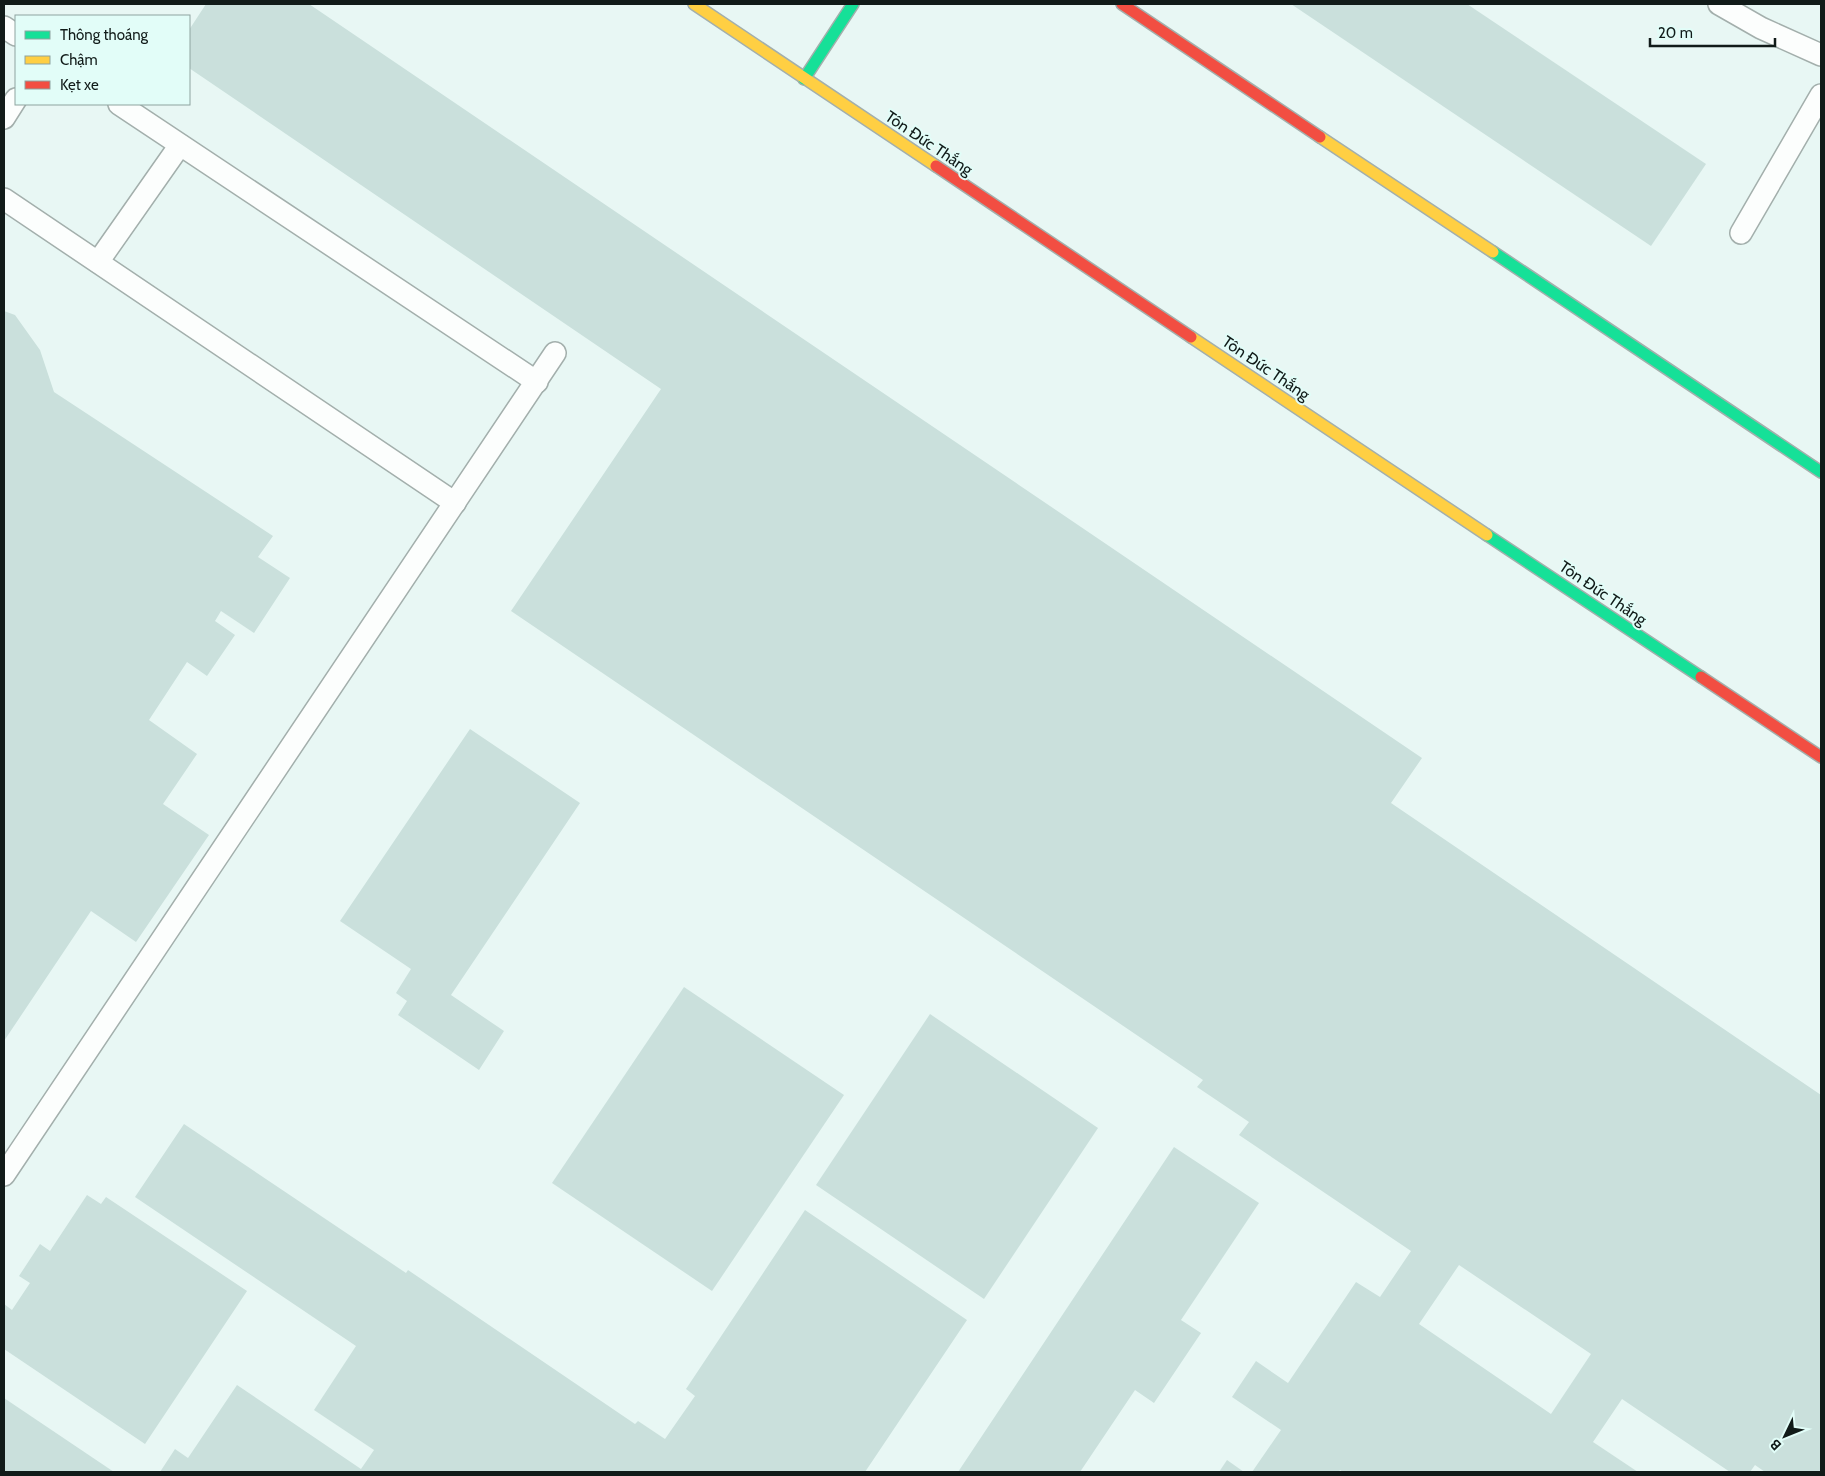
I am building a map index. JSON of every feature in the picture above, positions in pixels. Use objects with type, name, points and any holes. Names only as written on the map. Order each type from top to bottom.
[{"type":"main road","points":[[804,79],[854,4]]},
{"type":"main road","points":[[1122,4],[1821,472]]},
{"type":"main road","name":"Tôn Đức Thắng","points":[[701,6],[804,79],[1821,758]]},
{"type":"lane","points":[[1718,4],[1761,28],[1821,55]]},
{"type":"lane","points":[[4,27],[15,35]]},
{"type":"lane","points":[[1741,233],[1821,95]]},
{"type":"lane","points":[[4,118],[15,101]]},
{"type":"lane","points":[[120,105],[537,382]]},
{"type":"lane","points":[[98,262],[180,145]]},
{"type":"lane","points":[[4,199],[455,503]]},
{"type":"lane","points":[[4,1176],[555,353]]},
{"type":"building","points":[[206,4],[309,4],[1422,758],[1391,803],[1821,1095],[1821,1472],[1765,1472],[1755,1465],[1750,1472],[1730,1472],[1622,1399],[1593,1442],[1638,1472],[1343,1472],[1340,1470],[1339,1472],[1252,1472],[1281,1430],[1232,1397],[1256,1361],[1288,1383],[1356,1282],[1380,1297],[1411,1251],[1239,1135],[1249,1122],[1197,1087],[1203,1080],[511,611],[661,389],[190,69],[190,28]],"holes":[[[1459,1265],[1591,1354],[1551,1414],[1419,1324]]]},
{"type":"building","points":[[1291,4],[1467,4],[1706,164],[1651,246]]},
{"type":"building","points":[[4,311],[15,315],[40,350],[54,392],[273,536],[258,557],[290,578],[254,633],[221,611],[215,621],[235,635],[207,676],[187,662],[149,720],[197,754],[163,804],[209,835],[136,942],[91,911],[4,1041]]},
{"type":"building","points":[[470,729],[580,803],[451,995],[504,1031],[479,1070],[398,1015],[407,1001],[396,993],[411,969],[340,921]]},
{"type":"building","points":[[684,987],[844,1095],[712,1291],[552,1183]]},
{"type":"building","points":[[930,1014],[1098,1128],[984,1299],[816,1185]]},
{"type":"building","points":[[184,1124],[406,1273],[408,1270],[635,1424],[638,1421],[665,1439],[695,1396],[686,1389],[805,1210],[967,1320],[865,1472],[160,1472],[175,1449],[188,1458],[237,1385],[361,1469],[374,1450],[314,1410],[356,1346],[135,1197]]},
{"type":"building","points":[[1174,1147],[1259,1203],[1181,1320],[1201,1333],[1154,1403],[1135,1390],[1080,1472],[958,1472]]},
{"type":"building","points":[[87,1195],[101,1204],[106,1197],[247,1291],[145,1444],[4,1349],[4,1304],[12,1310],[30,1283],[19,1276],[40,1244],[50,1251]]},
{"type":"building","points":[[4,1398],[114,1472],[4,1472]]},
{"type":"building","points":[[1227,1460],[1244,1472],[1219,1472]]},
{"type":"traffic: fast","points":[[804,79],[853,4]]},
{"type":"traffic: fast","points":[[1493,252],[1821,472]]},
{"type":"traffic: fast","points":[[1487,535],[1701,677]]},
{"type":"traffic: slow","points":[[694,4],[936,166]]},
{"type":"traffic: slow","points":[[1320,137],[1493,252]]},
{"type":"traffic: slow","points":[[1191,337],[1487,535]]},
{"type":"traffic: jam","points":[[1122,4],[1320,137]]},
{"type":"traffic: jam","points":[[936,166],[1191,337]]},
{"type":"traffic: jam","points":[[1701,677],[1821,757]]}]
